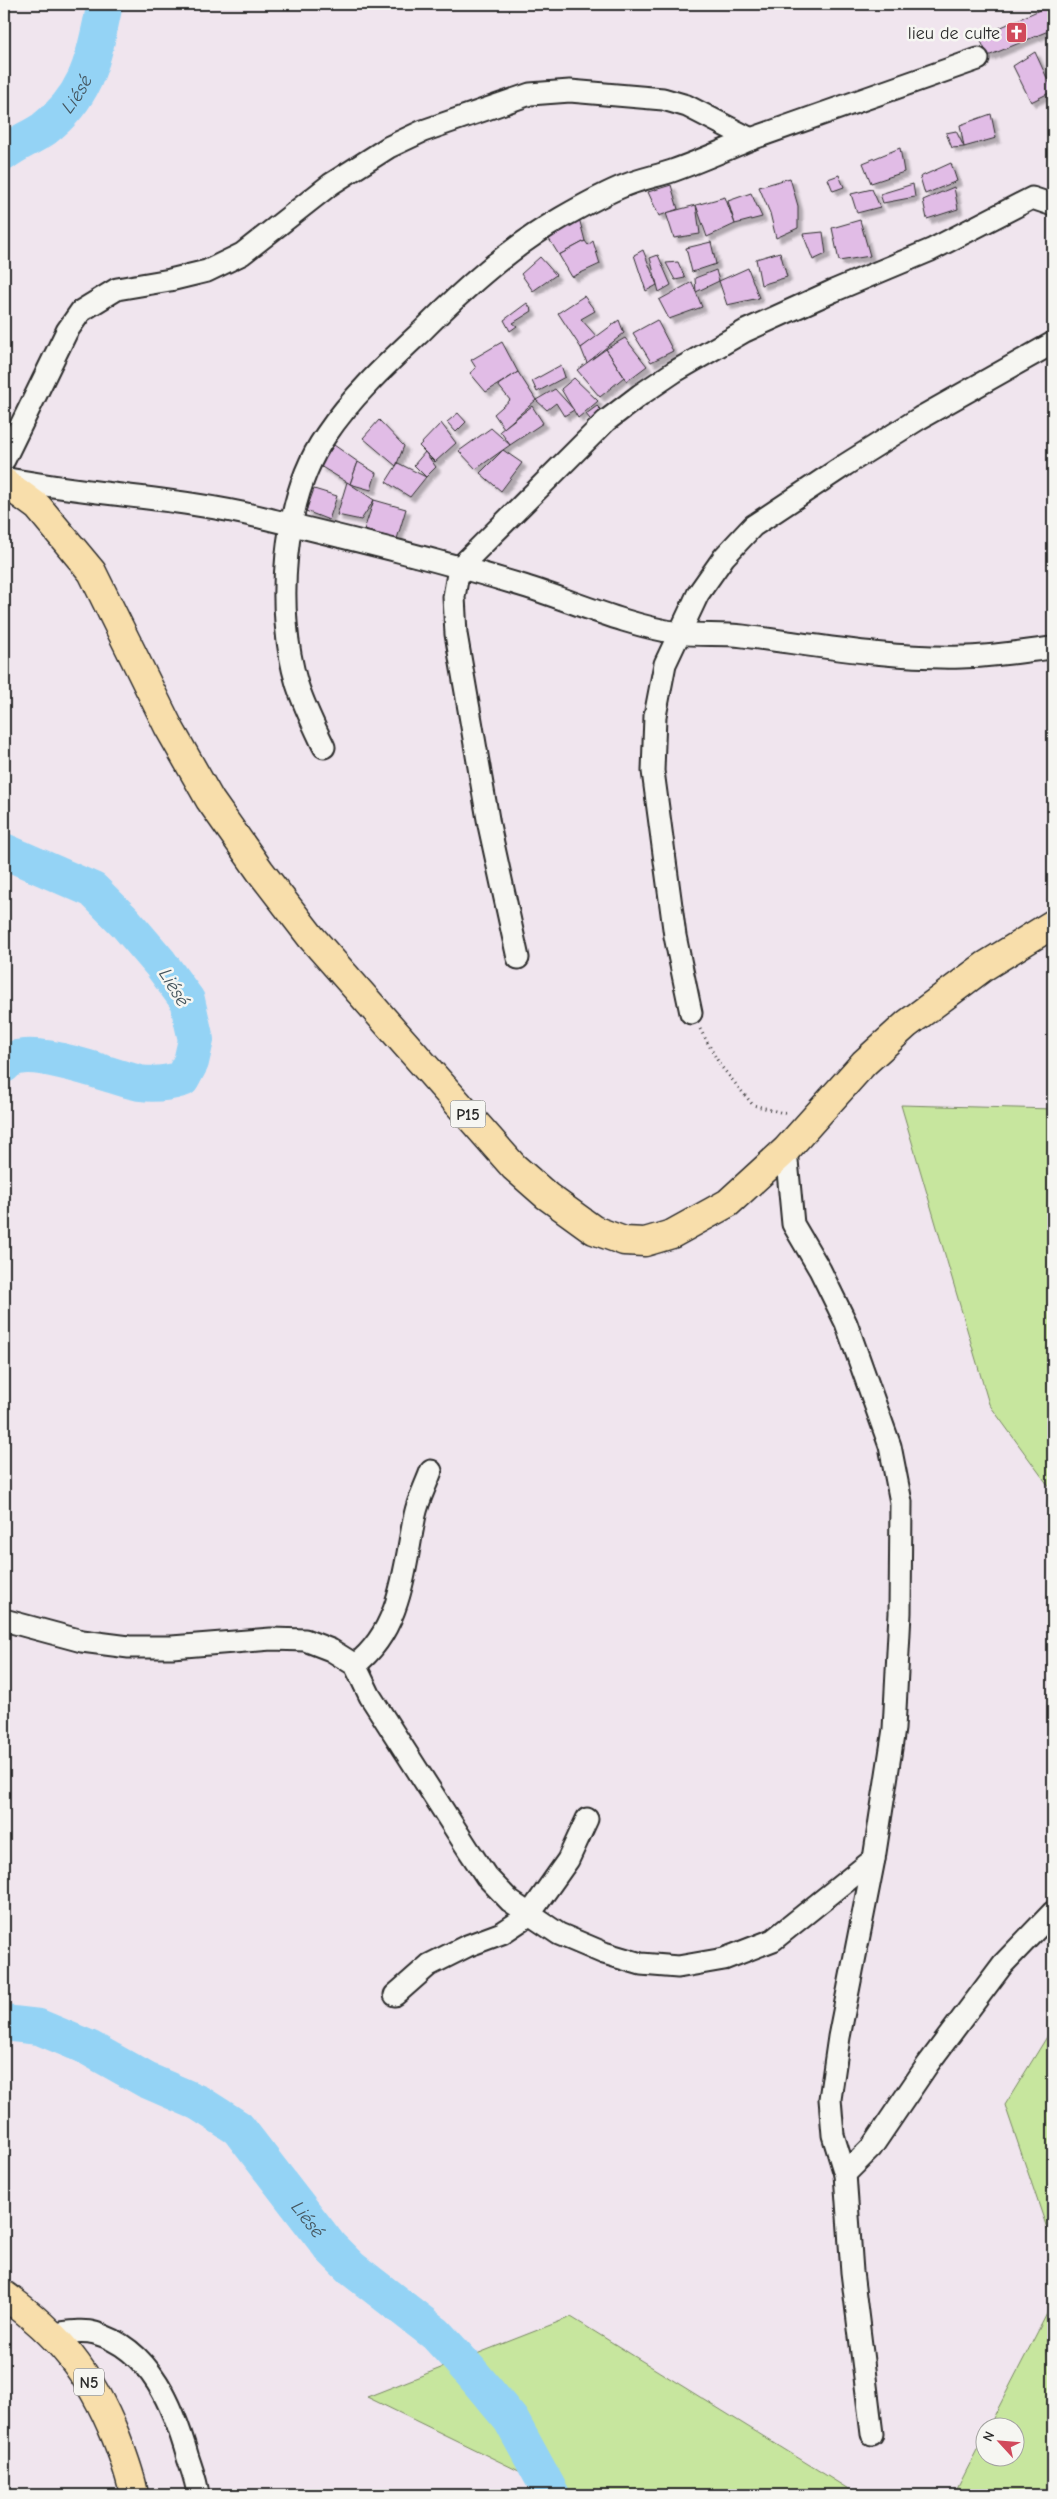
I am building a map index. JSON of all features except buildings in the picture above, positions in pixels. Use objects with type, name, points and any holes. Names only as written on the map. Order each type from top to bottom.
[{"type":"main road","name":"P15","points":[[4,482],[38,507],[92,572],[168,726],[210,800],[260,871],[337,966],[514,1167],[547,1196],[594,1230],[624,1241],[646,1242],[672,1234],[728,1203],[786,1150],[864,1063],[907,1024],[985,966],[1053,924]]},
{"type":"main road","name":"N5","points":[[4,2295],[50,2334],[76,2362],[101,2401],[121,2449],[134,2495]]},
{"type":"street","points":[[324,746],[308,716],[296,682],[288,642],[286,559],[298,491],[310,462],[326,434],[375,376],[445,309],[506,255],[561,218],[625,185],[672,171],[751,139],[978,58]]},
{"type":"street","points":[[4,460],[67,331],[81,311],[117,289],[207,271],[242,254],[331,184],[389,147],[423,131],[530,94],[570,91],[663,99],[687,106],[751,139]]},
{"type":"street","points":[[518,958],[488,816],[456,634],[454,597],[459,568],[606,422],[640,395],[674,372],[745,331],[833,290],[931,250],[1032,198],[1053,205]]},
{"type":"street","points":[[691,1013],[675,936],[653,771],[655,716],[666,664],[698,594],[724,557],[753,526],[912,424],[1053,343]]},
{"type":"street","points":[[4,478],[48,487],[192,502],[459,568],[524,586],[619,618],[679,633],[739,635],[798,644],[890,654],[962,657],[1053,648]]},
{"type":"street","points":[[786,1150],[793,1224],[820,1270],[852,1340],[890,1446],[901,1502],[900,1613],[894,1729],[874,1859],[839,2037],[830,2099],[833,2135],[845,2174],[852,2272],[872,2434]]},
{"type":"street","points":[[355,1665],[370,1654],[385,1632],[398,1602],[415,1513],[431,1471]]},
{"type":"street","points":[[4,1620],[82,1641],[129,1647],[172,1647],[272,1639],[305,1640],[331,1650],[355,1665],[370,1696],[486,1876],[510,1901],[559,1934],[641,1964],[678,1967],[724,1959],[773,1940],[874,1859]]},
{"type":"street","points":[[395,1995],[429,1965],[467,1946],[502,1933],[529,1915],[568,1860],[587,1820]]},
{"type":"street","points":[[845,2174],[871,2148],[928,2064],[1003,1964],[1053,1912]]},
{"type":"street","points":[[50,2334],[94,2332],[120,2343],[139,2358],[163,2391],[181,2432],[198,2495]]},
{"type":"path","points":[[691,1013],[720,1064],[752,1105],[812,1121]]},
{"type":"green space","points":[[901,1105],[1053,1109],[1053,1492],[989,1404]]},
{"type":"green space","points":[[1053,2027],[1053,2246],[1005,2105]]},
{"type":"green space","points":[[1053,2302],[1053,2495],[954,2495],[974,2456],[974,2466],[1024,2466],[1024,2416],[994,2416]]},
{"type":"green space","points":[[571,2317],[858,2495],[568,2495],[367,2397]]},
{"type":"waterway","name":"Liésé","points":[[4,153],[44,129],[71,102],[80,88],[93,57],[105,4]]},
{"type":"waterway","name":"Liésé","points":[[4,851],[93,890],[125,922],[160,963],[187,1000],[196,1040],[191,1062],[182,1079],[172,1082],[140,1083],[49,1058],[15,1058],[4,1065]]},
{"type":"waterway","name":"Liésé","points":[[4,2023],[39,2027],[89,2048],[146,2080],[199,2103],[238,2128],[330,2247],[351,2268],[436,2334],[471,2372],[511,2420],[552,2495]]},
{"type":"place","name":"lieu de culte","points":[[1016,33]]}]
